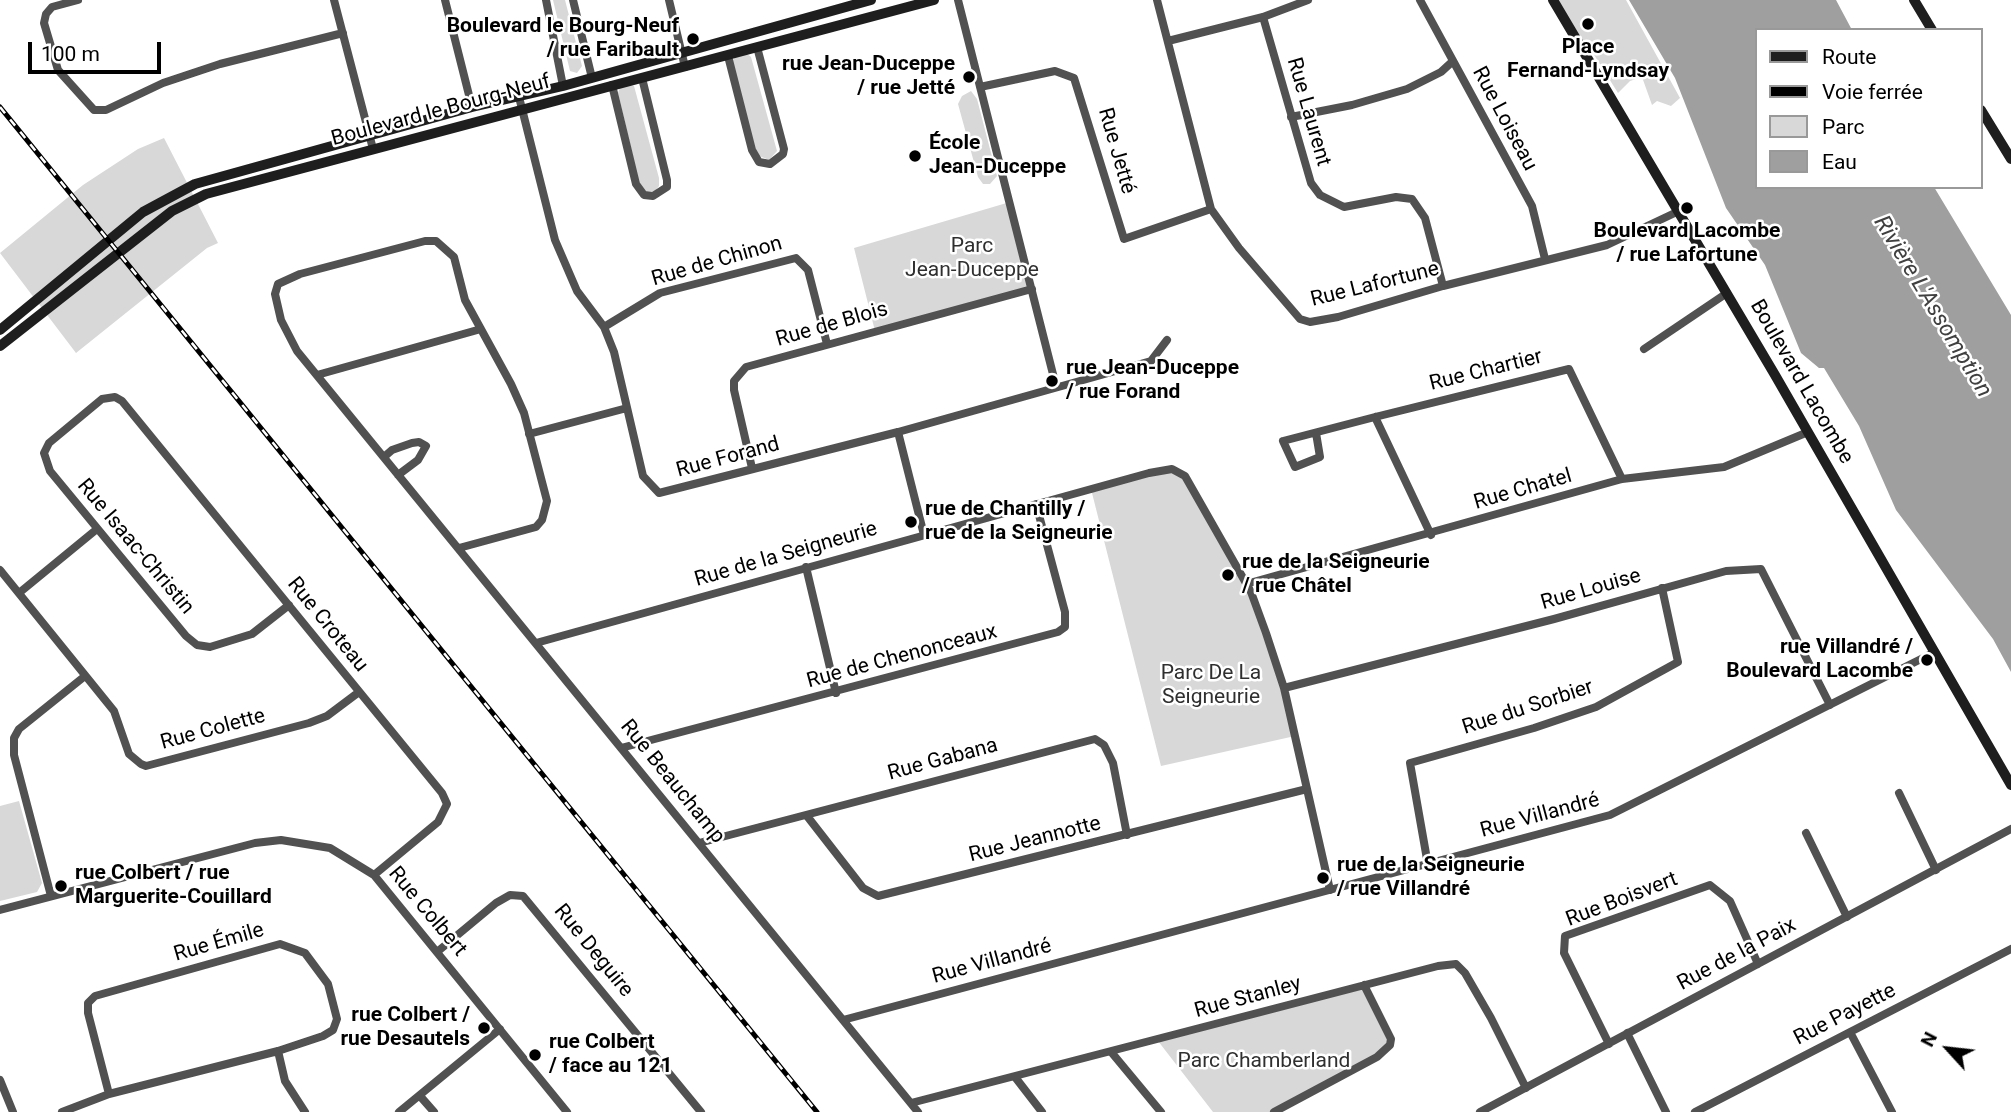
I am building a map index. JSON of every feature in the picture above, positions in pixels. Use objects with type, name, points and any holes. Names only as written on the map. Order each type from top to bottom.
[{"type":"street","points":[[78,0],[52,7],[44,23],[58,70],[94,110],[106,110],[163,83],[220,64],[343,33]]},
{"type":"street","points":[[334,0],[373,149]]},
{"type":"street","points":[[445,0],[472,107]]},
{"type":"street","points":[[546,0],[563,86]]},
{"type":"street","points":[[573,0],[592,78]]},
{"type":"street","points":[[669,0],[685,67]]},
{"type":"street","name":"Boulevard le Bourg-Neuf","points":[[0,330],[144,212],[177,193],[219,175],[472,107],[563,86],[871,0]]},
{"type":"street","name":"Boulevard le Bourg-Neuf","points":[[0,346],[172,211],[225,188],[934,0]]},
{"type":"street","points":[[958,0],[1056,386]]},
{"type":"street","name":"Rue Lafortune","points":[[1157,0],[1211,209],[1239,248],[1300,319],[1310,322],[1338,317],[1443,286],[1607,245],[1679,211]]},
{"type":"street","points":[[1168,40],[1262,17],[1308,0]]},
{"type":"street","name":"Rue Loiseau","points":[[1420,0],[1532,206],[1545,260]]},
{"type":"street","name":"Boulevard Lacombe","points":[[1553,0],[1727,293],[2011,785]]},
{"type":"street","points":[[1914,0],[1931,28]]},
{"type":"street","name":"Rue Laurent","points":[[1262,17],[1311,184],[1320,195],[1344,207],[1396,197],[1412,200],[1425,218],[1443,286]]},
{"type":"street","points":[[728,56],[752,150],[759,162],[770,164],[780,157],[784,149],[757,47]]},
{"type":"street","points":[[1291,117],[1407,89],[1441,72],[1453,61]]},
{"type":"street","name":"Rue Jetté","points":[[981,87],[1055,71],[1074,78],[1124,239],[1211,209]]},
{"type":"street","points":[[612,85],[636,184],[644,195],[653,196],[667,187],[667,180],[642,78]]},
{"type":"street","name":"Rue Forand","points":[[519,97],[562,259],[577,291],[604,327],[614,352],[643,476],[659,493],[898,432],[1151,361],[1167,340]]},
{"type":"street","points":[[1983,113],[2011,159]]},
{"type":"street","name":"Rue Beauchamp","points":[[481,329],[462,291],[454,257],[436,241],[425,241],[300,274],[278,284],[276,302],[287,336],[317,375],[918,1112]]},
{"type":"street","name":"Rue de Chinon","points":[[604,327],[660,293],[796,258],[808,270],[827,344]]},
{"type":"street","name":"Rue de Blois","points":[[752,468],[735,400],[734,381],[746,367],[1032,289]]},
{"type":"street","points":[[1644,349],[1727,293]]},
{"type":"street","points":[[317,375],[481,329],[512,384],[547,501],[542,520],[526,531],[459,548]]},
{"type":"street","name":"Rue Chartier","points":[[1375,417],[1569,369],[1622,479]]},
{"type":"street","name":"Rue Isaac-Christin","points":[[109,397],[90,407],[49,443],[44,453],[50,471],[186,636],[197,645],[211,647],[252,634],[289,605]]},
{"type":"street","name":"Rue Croteau","points":[[109,397],[122,401],[131,410],[442,793],[446,804],[438,822],[374,875]]},
{"type":"street","points":[[529,434],[627,408]]},
{"type":"street","points":[[1316,433],[1320,457],[1295,467],[1283,441],[1375,417],[1431,535]]},
{"type":"street","points":[[898,432],[924,535]]},
{"type":"street","name":"Rue Chatel","points":[[1246,584],[1431,535],[1622,479],[1724,467],[1808,432]]},
{"type":"street","points":[[384,457],[392,450],[412,443],[426,446],[425,453],[418,460],[398,474]]},
{"type":"street","name":"Rue de la Seigneurie","points":[[536,643],[1036,504],[1172,469],[1185,476],[1246,584],[1284,688],[1330,890]]},
{"type":"street","name":"Rue de Chenonceaux","points":[[621,748],[1047,638],[1065,627],[1065,612],[1036,504]]},
{"type":"street","points":[[19,593],[97,528]]},
{"type":"street","points":[[806,568],[836,693]]},
{"type":"street","name":"Rue Louise","points":[[1284,688],[1726,570],[1761,569],[1830,705]]},
{"type":"street","name":"Rue Colette","points":[[0,570],[120,720],[130,754],[134,760],[146,766],[309,723],[327,716],[359,692]]},
{"type":"street","name":"Rue du Sorbier","points":[[1428,865],[1410,763],[1534,728],[1596,707],[1678,662],[1662,588]]},
{"type":"street","name":"Rue Villandré","points":[[843,1020],[1617,813],[1935,652]]},
{"type":"street","points":[[51,896],[14,755],[14,738],[19,729],[85,676]]},
{"type":"street","name":"Rue Gabana","points":[[699,843],[1095,739],[1104,746],[1113,763],[1127,835]]},
{"type":"street","name":"Rue Jeannotte","points":[[807,816],[863,888],[878,896],[1307,789]]},
{"type":"street","points":[[1899,793],[1936,870]]},
{"type":"street","name":"Rue de la Paix","points":[[1480,1112],[2011,829]]},
{"type":"street","points":[[1806,833],[1847,917]]},
{"type":"street","name":"Rue Colbert","points":[[0,910],[255,842],[281,840],[330,848],[374,875],[567,1112]]},
{"type":"street","name":"Rue Boisvert","points":[[1609,1044],[1564,953],[1566,936],[1710,885],[1730,901],[1758,964]]},
{"type":"street","name":"Rue Deguire","points":[[437,952],[503,899],[523,896],[701,1112]]},
{"type":"street","name":"Rue Émile","points":[[62,1112],[109,1094],[278,1051],[323,1036],[333,1030],[337,1019],[328,984],[305,953],[280,944],[95,996],[88,1003],[88,1013],[109,1094]]},
{"type":"street","name":"Rue Payette","points":[[1695,1112],[2011,949]]},
{"type":"street","name":"Rue Stanley","points":[[911,1104],[1364,985],[1456,964],[1465,973],[1492,1018],[1526,1088]]},
{"type":"street","points":[[1275,1112],[1377,1057],[1390,1045],[1388,1030],[1364,985]]},
{"type":"street","points":[[399,1112],[500,1029]]},
{"type":"street","points":[[1850,1032],[1892,1112]]},
{"type":"street","points":[[1627,1033],[1666,1112]]},
{"type":"street","points":[[278,1051],[288,1088],[304,1112]]},
{"type":"street","points":[[1112,1053],[1161,1112]]},
{"type":"street","points":[[1015,1077],[1042,1112]]},
{"type":"street","points":[[0,1080],[13,1112]]},
{"type":"street","points":[[420,1096],[434,1112]]},
{"type":"green space","points":[[553,0],[565,0],[582,66],[577,73],[570,71]]},
{"type":"green space","points":[[1552,0],[1626,0],[1680,98],[1671,106],[1657,101],[1652,105],[1642,77],[1630,81],[1618,93],[1586,42],[1580,46]]},
{"type":"green space","points":[[746,53],[751,57],[777,151],[769,160],[757,155],[732,61],[737,55]]},
{"type":"green space","points":[[628,84],[634,86],[659,178],[659,186],[655,191],[645,192],[639,182],[618,93],[620,87]]},
{"type":"green space","points":[[971,91],[977,99],[997,176],[990,184],[983,184],[978,177],[958,104],[962,96]]},
{"type":"green space","points":[[164,138],[218,243],[207,248],[76,353],[0,253],[83,185],[138,149]]},
{"type":"green space","name":"Parc Jean-Duceppe","points":[[1010,202],[1032,289],[875,331],[854,248]]},
{"type":"green space","name":"Parc De La Seigneurie","points":[[1149,472],[1181,472],[1252,595],[1295,736],[1161,766],[1091,489]]},
{"type":"green space","points":[[19,801],[42,883],[37,892],[0,901],[0,806]]},
{"type":"green space","name":"Parc Chamberland","points":[[1365,986],[1385,1024],[1389,1046],[1275,1112],[1213,1112],[1158,1041]]},
{"type":"water","name":"Rivière L'Assomption","points":[[1629,0],[1836,0],[1851,28],[1756,28],[1756,189],[1935,189],[2011,315],[2011,672],[1993,639],[1896,510],[1859,426],[1824,368],[1819,368],[1801,353],[1765,265],[1726,208],[1675,78]]},
{"type":"railway","points":[[0,107],[817,1112]]},
{"type":"place","name":"Place Fernand-Lyndsay","points":[[1588,24]]},
{"type":"place","name":"Boulevard le Bourg-Neuf / rue Faribault","points":[[693,39]]},
{"type":"place","name":"rue Jean-Duceppe / rue Jetté","points":[[969,77]]},
{"type":"place","name":"École Jean-Duceppe","points":[[915,156]]},
{"type":"place","name":"Boulevard Lacombe / rue Lafortune","points":[[1687,208]]},
{"type":"place","name":"rue Jean-Duceppe / rue Forand","points":[[1052,381]]},
{"type":"place","name":"rue de Chantilly / rue de la Seigneurie","points":[[911,522]]},
{"type":"place","name":"rue de la Seigneurie / rue Châtel","points":[[1228,575]]},
{"type":"place","name":"rue Villandré / Boulevard Lacombe","points":[[1927,660]]},
{"type":"place","name":"rue de la Seigneurie / rue Villandré","points":[[1323,878]]},
{"type":"place","name":"rue Colbert / rue Marguerite-Couillard","points":[[61,886]]},
{"type":"place","name":"rue Colbert / rue Desautels","points":[[484,1028]]},
{"type":"place","name":"rue Colbert / face au 121","points":[[535,1055]]}]
